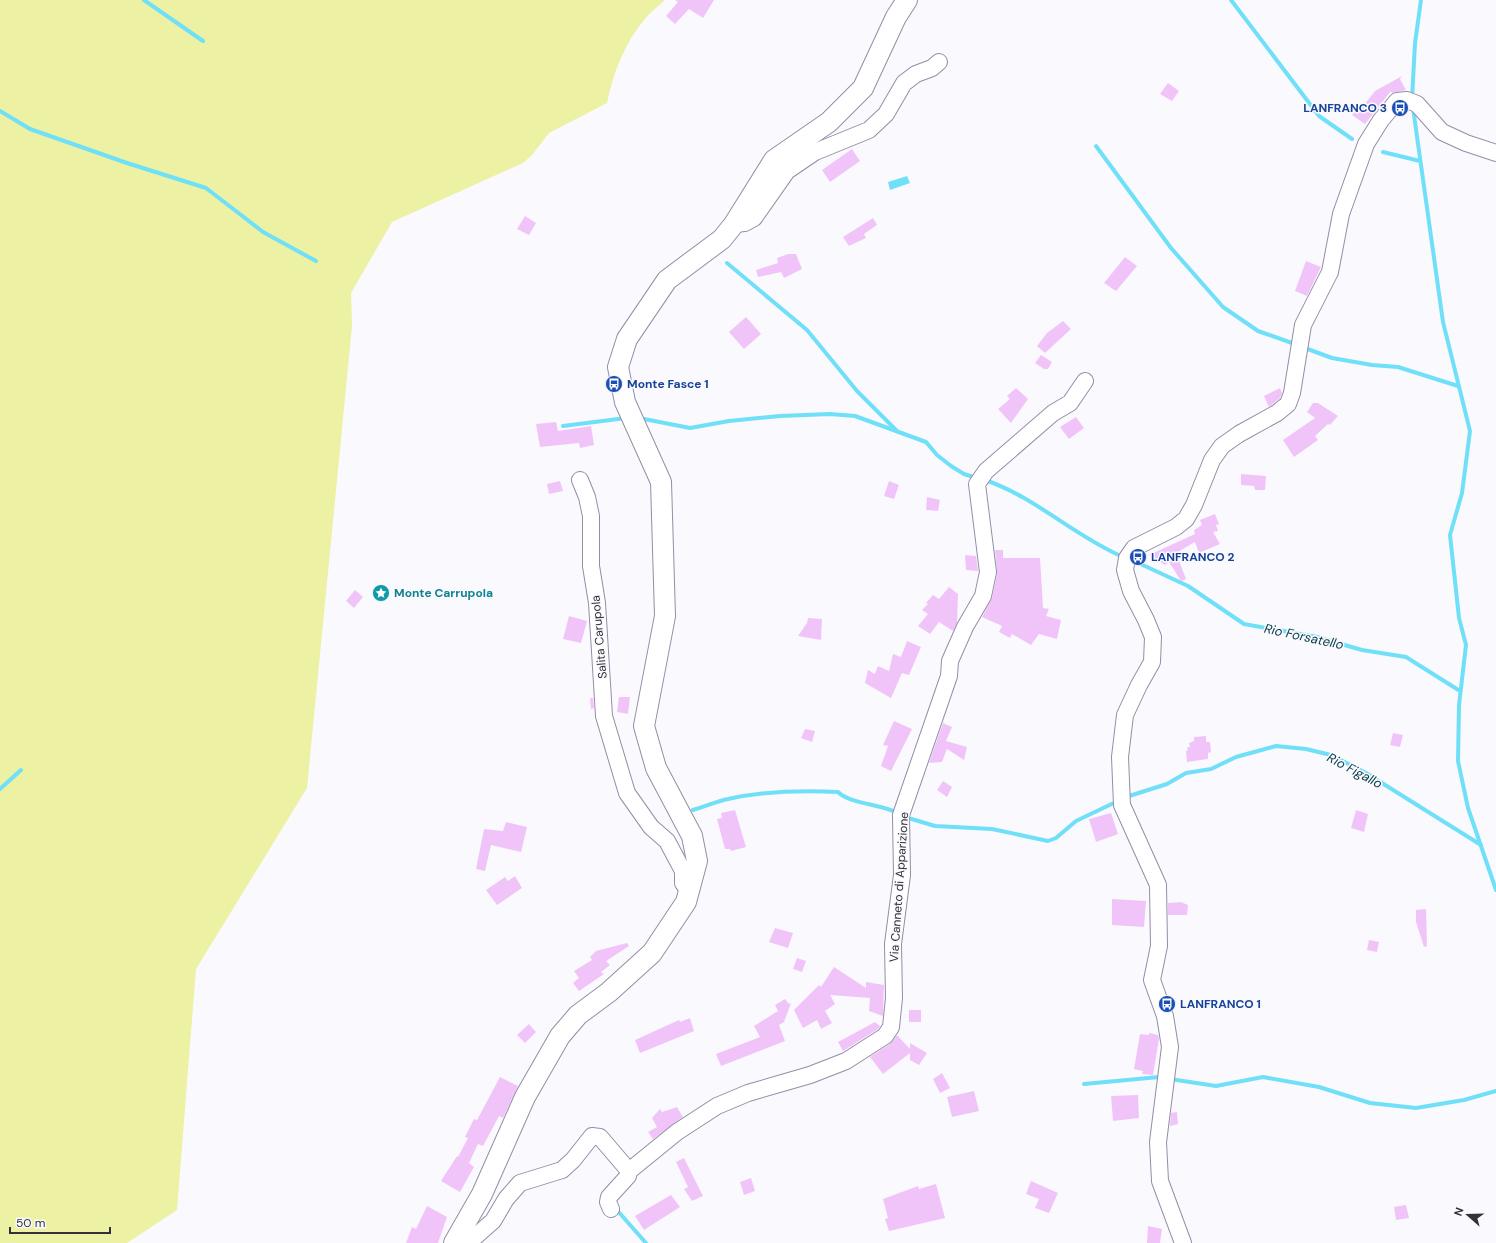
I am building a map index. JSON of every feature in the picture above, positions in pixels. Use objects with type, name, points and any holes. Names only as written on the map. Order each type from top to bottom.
[{"type":"main road","points":[[454,1243],[482,1194],[525,1097],[560,1036],[578,1015],[609,992],[652,953],[686,902],[698,861],[692,836],[656,768],[644,726],[665,616],[661,482],[625,402],[618,367],[627,339],[667,280],[722,239],[734,224],[774,160],[829,122],[863,88],[896,17],[907,0]]},
{"type":"street","points":[[734,224],[745,223],[754,218],[788,171],[815,152],[869,130],[886,114],[904,83],[916,74],[932,68],[939,62]]},
{"type":"street","points":[[1183,1243],[1160,1181],[1158,1142],[1170,1047],[1165,1016],[1152,980],[1159,946],[1158,885],[1122,806],[1120,757],[1125,715],[1152,662],[1153,637],[1131,591],[1126,570],[1128,558],[1134,548],[1176,527],[1186,519],[1194,505],[1212,460],[1222,446],[1239,434],[1277,413],[1288,404],[1292,393],[1303,326],[1330,272],[1344,207],[1366,144],[1380,120],[1397,101],[1407,100],[1417,104],[1442,132],[1466,143],[1496,153]]},
{"type":"street","name":"Via Canneto di Apparizione","points":[[629,1171],[677,1132],[718,1106],[748,1093],[810,1075],[846,1061],[885,1036],[888,1031],[890,1027],[894,998],[893,944],[902,875],[901,815],[949,676],[950,661],[965,627],[983,596],[988,572],[976,484],[986,471],[1052,413],[1070,403],[1085,381]]},
{"type":"street","name":"Salita Carupola","points":[[580,480],[587,497],[591,516],[591,566],[598,617],[604,716],[628,793],[651,827],[667,841],[681,866],[684,877],[683,883],[690,891]]},
{"type":"street","points":[[468,1243],[493,1221],[506,1199],[520,1183],[562,1170],[573,1160],[592,1136],[600,1137],[629,1171],[628,1176],[609,1197],[608,1202],[611,1209]]},
{"type":"green space","points":[[0,0],[665,0],[647,16],[631,38],[616,69],[607,103],[549,133],[532,155],[523,163],[392,222],[351,293],[352,326],[307,788],[196,969],[177,1210],[127,1243],[0,1243]]},
{"type":"water","points":[[907,176],[910,183],[890,190],[888,182]]},
{"type":"building","points":[[675,0],[714,0],[703,18],[689,9],[675,24],[666,16],[678,2]]},
{"type":"building","points":[[1402,76],[1400,79],[1406,90],[1392,93],[1391,91],[1365,124],[1352,115],[1359,107],[1361,109],[1375,91]]},
{"type":"building","points":[[1168,83],[1179,91],[1172,101],[1160,94]]},
{"type":"building","points":[[852,149],[860,161],[830,182],[822,170]]},
{"type":"building","points":[[525,216],[536,223],[529,235],[517,229]]},
{"type":"building","points":[[873,218],[877,225],[864,234],[866,238],[849,246],[843,237]]},
{"type":"building","points":[[788,254],[796,254],[802,269],[784,278],[781,272],[758,277],[756,270],[778,263],[777,258]]},
{"type":"building","points":[[1125,257],[1137,266],[1116,291],[1104,283]]},
{"type":"building","points":[[1306,261],[1321,267],[1307,296],[1295,291]]},
{"type":"building","points":[[746,317],[761,334],[744,349],[729,332]]},
{"type":"building","points":[[1063,321],[1071,329],[1045,353],[1037,346],[1047,333]]},
{"type":"building","points":[[1041,355],[1052,362],[1048,369],[1044,369],[1035,363]]},
{"type":"building","points":[[1016,388],[1028,399],[1011,423],[998,409],[1010,399],[1007,396]]},
{"type":"building","points":[[1280,388],[1282,393],[1280,398],[1269,407],[1264,396]]},
{"type":"building","points":[[1313,403],[1318,403],[1338,416],[1330,425],[1328,424],[1315,436],[1318,440],[1294,457],[1283,440],[1315,418],[1307,412]]},
{"type":"building","points":[[1076,417],[1084,428],[1069,439],[1060,427]]},
{"type":"building","points":[[556,422],[558,431],[591,426],[594,445],[580,448],[579,443],[540,447],[536,424]]},
{"type":"building","points":[[1241,474],[1266,476],[1265,490],[1255,490],[1254,486],[1241,485]]},
{"type":"building","points":[[560,481],[563,491],[549,494],[547,484]]},
{"type":"building","points":[[889,481],[899,485],[894,499],[884,496]]},
{"type":"building","points":[[927,497],[940,500],[938,511],[926,510]]},
{"type":"building","points":[[1215,514],[1219,524],[1216,525],[1218,531],[1213,532],[1220,544],[1199,553],[1195,542],[1176,553],[1186,579],[1181,581],[1169,562],[1165,565],[1149,555],[1195,534],[1194,530],[1202,525],[1200,520]]},
{"type":"building","points":[[995,550],[1003,550],[1003,558],[1040,558],[1043,608],[1049,609],[1046,616],[1061,620],[1057,639],[1039,634],[1031,645],[1012,634],[1010,638],[999,632],[1002,626],[982,617],[992,598],[997,574]]},
{"type":"building","points":[[965,555],[976,556],[978,571],[966,570]]},
{"type":"building","points":[[949,587],[958,594],[957,623],[953,631],[939,622],[930,634],[918,626],[928,614],[922,610],[928,604],[926,603],[933,595],[939,599]]},
{"type":"building","points":[[355,590],[363,597],[354,608],[346,601]]},
{"type":"building","points":[[569,616],[587,621],[581,643],[563,639]]},
{"type":"building","points":[[808,618],[822,619],[821,640],[798,636],[807,623]]},
{"type":"building","points":[[907,641],[921,647],[909,675],[902,673],[891,698],[865,683],[868,670],[875,674],[878,666],[889,671],[893,654],[901,657]]},
{"type":"building","points":[[619,697],[630,697],[628,714],[617,712]]},
{"type":"building","points":[[590,698],[593,698],[594,708],[591,709]]},
{"type":"building","points":[[894,721],[912,729],[891,771],[881,766],[888,746],[883,745]]},
{"type":"building","points":[[943,723],[952,727],[946,741],[967,747],[964,760],[947,749],[942,762],[929,763]]},
{"type":"building","points":[[805,729],[815,731],[812,742],[801,738]]},
{"type":"building","points":[[1393,733],[1403,735],[1400,747],[1390,745]]},
{"type":"building","points":[[1206,736],[1206,742],[1210,742],[1211,752],[1208,753],[1208,759],[1187,762],[1186,751],[1188,750],[1187,747],[1190,747],[1189,743],[1194,741],[1194,737]]},
{"type":"building","points":[[943,781],[952,787],[947,797],[937,790]]},
{"type":"building","points":[[735,810],[746,847],[731,851],[730,849],[725,849],[717,819],[722,818],[721,813]]},
{"type":"building","points":[[1356,810],[1368,814],[1364,832],[1351,828]]},
{"type":"building","points":[[1111,813],[1118,834],[1096,842],[1089,819]]},
{"type":"building","points":[[506,822],[527,827],[521,852],[491,845],[485,871],[476,869],[484,829],[503,831]]},
{"type":"building","points":[[515,876],[522,888],[497,905],[486,890],[505,877],[508,881]]},
{"type":"building","points":[[1112,899],[1146,901],[1144,927],[1112,925]]},
{"type":"building","points":[[1181,902],[1188,905],[1187,915],[1168,915],[1168,903]]},
{"type":"building","points":[[1426,909],[1427,946],[1424,947],[1416,922],[1416,910]]},
{"type":"building","points":[[775,928],[793,933],[788,948],[769,942]]},
{"type":"building","points":[[1369,940],[1379,942],[1377,952],[1367,950]]},
{"type":"building","points":[[627,943],[629,946],[606,961],[610,965],[601,972],[604,974],[579,991],[573,983],[579,978],[574,971],[592,960],[590,957],[596,951]]},
{"type":"building","points":[[797,958],[806,961],[802,972],[793,969]]},
{"type":"building","points":[[834,967],[866,988],[866,982],[884,985],[883,1016],[869,1011],[870,998],[830,995],[835,1004],[825,1011],[832,1023],[821,1029],[817,1020],[803,1028],[794,1010],[819,985],[821,987]]},
{"type":"building","points":[[785,999],[789,1004],[791,1003],[784,1022],[779,1025],[785,1041],[721,1066],[716,1054],[760,1037],[754,1026],[778,1011],[775,1005]]},
{"type":"building","points":[[909,1010],[921,1010],[921,1022],[909,1022]]},
{"type":"building","points":[[690,1018],[694,1031],[640,1053],[635,1040],[679,1020],[680,1022]]},
{"type":"building","points":[[875,1022],[880,1026],[878,1029],[843,1051],[838,1042]]},
{"type":"building","points":[[529,1024],[536,1032],[525,1043],[517,1035]]},
{"type":"building","points":[[1149,1033],[1158,1035],[1159,1039],[1153,1075],[1142,1074],[1143,1071],[1134,1069],[1140,1034],[1149,1035]]},
{"type":"building","points":[[897,1035],[910,1049],[910,1043],[927,1053],[919,1065],[910,1060],[910,1053],[883,1074],[870,1057],[890,1044]]},
{"type":"building","points":[[942,1073],[950,1088],[940,1093],[933,1079]]},
{"type":"building","points":[[500,1077],[518,1086],[503,1118],[499,1116],[483,1146],[478,1144],[469,1163],[474,1167],[460,1192],[441,1181],[457,1156],[458,1157],[468,1138],[465,1137],[474,1119],[477,1120]]},
{"type":"building","points":[[974,1091],[979,1111],[952,1117],[947,1097]]},
{"type":"building","points":[[1138,1095],[1139,1118],[1113,1121],[1111,1096]]},
{"type":"building","points":[[677,1107],[683,1117],[653,1139],[648,1132],[657,1127],[652,1118],[660,1109],[662,1112]]},
{"type":"building","points":[[1177,1112],[1178,1124],[1170,1126],[1171,1113]]},
{"type":"building","points":[[684,1158],[703,1196],[692,1201],[684,1189],[688,1187],[676,1162]]},
{"type":"building","points":[[751,1178],[755,1191],[744,1195],[740,1182]]},
{"type":"building","points":[[1031,1181],[1058,1193],[1049,1213],[1035,1208],[1039,1199],[1026,1194]]},
{"type":"building","points":[[936,1184],[945,1218],[889,1231],[885,1219],[888,1218],[883,1199],[918,1186],[919,1189]]},
{"type":"building","points":[[671,1195],[680,1207],[644,1230],[635,1216]]},
{"type":"building","points":[[1406,1205],[1409,1218],[1396,1220],[1394,1207]]},
{"type":"building","points":[[427,1206],[447,1217],[438,1243],[406,1243],[412,1227],[416,1229]]},
{"type":"building","points":[[1148,1226],[1162,1229],[1160,1243],[1147,1243]]},
{"type":"waterway","points":[[144,0],[203,41]]},
{"type":"waterway","points":[[1231,0],[1319,116],[1352,139]]},
{"type":"waterway","points":[[1412,99],[1415,43],[1421,0]]},
{"type":"waterway","points":[[1413,108],[1443,322],[1470,431],[1462,493],[1450,535],[1459,618],[1466,645],[1459,705],[1458,761],[1468,808],[1496,890]]},
{"type":"waterway","points":[[0,111],[30,129],[127,163],[206,188],[263,232],[316,261]]},
{"type":"waterway","points":[[1096,146],[1171,248],[1223,307],[1258,331],[1292,343]]},
{"type":"waterway","points":[[1383,152],[1420,161]]},
{"type":"waterway","points":[[727,263],[807,330],[857,391],[898,432]]},
{"type":"waterway","points":[[1305,348],[1332,358],[1372,365],[1398,367],[1458,386]]},
{"type":"waterway","points":[[639,418],[690,428],[729,421],[780,416],[830,414],[855,416],[926,442],[937,455],[951,466],[964,474],[977,478]]},
{"type":"waterway","points":[[563,426],[626,418]]},
{"type":"waterway","points":[[985,480],[1021,496],[1087,538],[1121,556]]},
{"type":"waterway","name":"Rio Forsatello","points":[[1132,560],[1188,586],[1244,624],[1317,637],[1362,650],[1406,657],[1460,691]]},
{"type":"waterway","name":"Rio Figallo","points":[[1126,797],[1167,784],[1186,773],[1211,769],[1236,757],[1276,746],[1306,749],[1331,755],[1366,773],[1481,845]]},
{"type":"waterway","points":[[0,789],[21,770]]},
{"type":"waterway","points":[[693,810],[742,796],[810,791],[838,792],[843,796],[858,802],[898,813]]},
{"type":"waterway","points":[[905,817],[935,826],[992,829],[1048,841],[1056,838],[1076,821],[1118,801]]},
{"type":"waterway","points":[[1084,1084],[1159,1077]]},
{"type":"waterway","points":[[1170,1079],[1216,1086],[1263,1077],[1319,1087],[1370,1103],[1416,1108],[1464,1100],[1496,1091]]},
{"type":"waterway","points":[[616,1209],[646,1243]]},
{"type":"place","name":"LANFRANCO 3","points":[[1400,108]]},
{"type":"place","name":"Monte Fasce 1","points":[[614,384]]},
{"type":"place","name":"LANFRANCO 2","points":[[1138,557]]},
{"type":"place","name":"Monte Carrupola","points":[[381,593]]},
{"type":"place","name":"LANFRANCO 1","points":[[1167,1004]]}]
